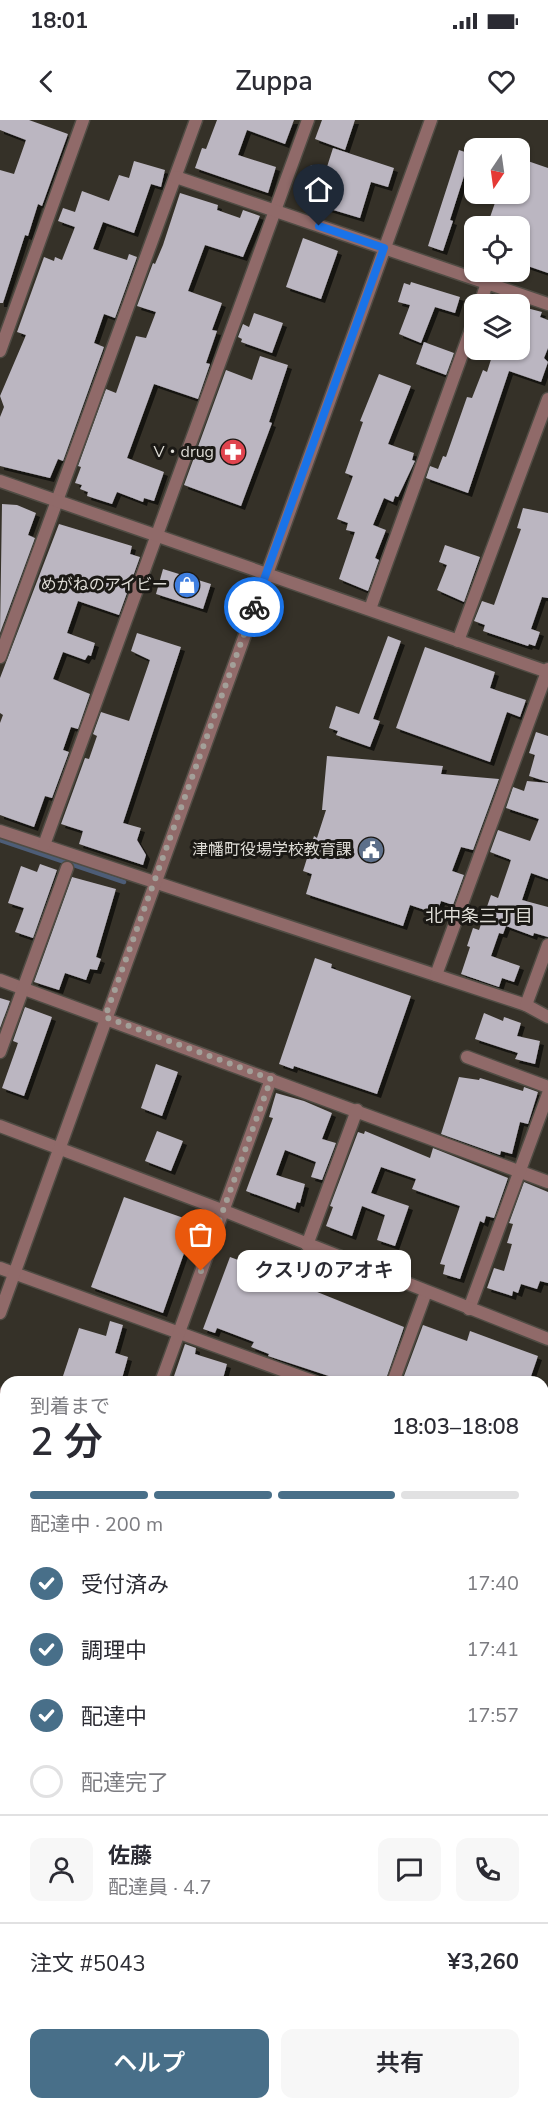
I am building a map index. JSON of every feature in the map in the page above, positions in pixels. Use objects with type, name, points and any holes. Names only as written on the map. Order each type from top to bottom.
[{"type":"street","points":[[0,657],[196,120]]},
{"type":"street","points":[[44,845],[308,120]]},
{"type":"street","points":[[0,1313],[153,884],[431,120]]},
{"type":"street","points":[[0,351],[79,121]]},
{"type":"street","points":[[176,177],[548,304]]},
{"type":"street","points":[[484,294],[488,283]]},
{"type":"street","points":[[370,609],[464,349]]},
{"type":"street","points":[[458,641],[548,399]]},
{"type":"street","points":[[0,481],[548,671],[436,975]]},
{"type":"street","points":[[0,831],[153,884],[526,1005],[548,1017]]},
{"type":"street","points":[[0,1052],[67,868]]},
{"type":"street","points":[[526,1005],[548,945]]},
{"type":"street","points":[[0,980],[548,1182]]},
{"type":"street","points":[[467,1057],[548,1087]]},
{"type":"street","points":[[163,1376],[271,1079]]},
{"type":"street","points":[[469,1309],[548,1094]]},
{"type":"street","points":[[307,1245],[357,1110]]},
{"type":"street","points":[[0,1126],[222,1210],[548,1339]]},
{"type":"street","points":[[0,1268],[299,1376]]},
{"type":"street","points":[[395,1376],[426,1292]]},
{"type":"building","points":[[0,120],[29,120],[68,134],[42,206],[38,204],[28,236],[25,235],[3,303],[0,303],[0,170],[14,174],[26,140],[0,130]]},
{"type":"building","points":[[217,120],[294,120],[285,144],[247,130],[238,155],[276,167],[268,193],[195,168],[202,148],[206,149]]},
{"type":"building","points":[[322,120],[355,120],[345,150],[315,139]]},
{"type":"building","points":[[333,148],[394,168],[388,187],[371,182],[360,218],[300,200],[311,165],[326,170]]},
{"type":"building","points":[[459,150],[464,152],[464,176],[443,251],[428,246]]},
{"type":"building","points":[[134,161],[165,170],[161,187],[151,184],[134,233],[103,222],[93,249],[127,260],[129,254],[137,257],[115,318],[104,314],[94,343],[104,347],[63,461],[58,459],[50,478],[0,466],[0,417],[4,407],[0,396],[26,335],[17,332],[44,257],[54,261],[55,257],[62,260],[75,227],[58,221],[63,208],[75,212],[82,191],[109,201],[119,175],[129,178]]},
{"type":"building","points":[[530,162],[548,168],[548,273],[530,267],[530,216],[490,216],[495,204],[530,204]]},
{"type":"building","points":[[180,193],[218,205],[217,210],[240,218],[243,210],[260,216],[243,257],[205,245],[188,291],[222,303],[212,330],[217,331],[206,363],[210,364],[198,399],[154,384],[127,458],[164,472],[154,501],[144,498],[143,502],[117,492],[112,504],[87,496],[88,492],[80,489],[82,485],[75,483],[81,467],[78,466],[106,389],[116,393],[136,336],[146,338],[156,312],[137,306],[153,263],[155,264],[163,245]]},
{"type":"building","points":[[303,238],[338,251],[321,299],[286,287]]},
{"type":"building","points":[[411,282],[460,297],[455,313],[435,307],[421,343],[399,334],[410,305],[398,302],[404,283],[410,285]]},
{"type":"building","points":[[530,309],[542,312],[540,317],[548,320],[548,348],[544,358],[548,362],[541,382],[509,371],[468,493],[426,478],[430,466],[438,469],[443,456],[446,457],[467,397],[472,398],[483,370],[487,372],[491,360],[530,360]]},
{"type":"building","points":[[254,313],[283,323],[272,353],[241,342],[242,339],[238,337],[243,324],[249,327]]},
{"type":"building","points":[[424,342],[454,353],[446,375],[416,364]]},
{"type":"building","points":[[260,356],[288,365],[269,422],[272,423],[241,506],[184,485],[226,370],[252,380]]},
{"type":"building","points":[[379,374],[411,386],[388,444],[414,453],[412,460],[415,461],[398,497],[395,496],[393,502],[384,498],[373,525],[386,530],[375,558],[379,560],[368,591],[339,579],[355,532],[346,530],[348,523],[337,519],[353,476],[345,473],[363,422],[360,421]]},
{"type":"building","points":[[2,504],[17,505],[36,513],[28,535],[35,538],[0,633]]},
{"type":"building","points":[[523,508],[548,513],[548,598],[542,597],[531,629],[540,632],[535,646],[529,644],[528,646],[483,631],[485,625],[474,621],[482,601],[494,605],[521,529],[517,528]]},
{"type":"building","points":[[59,524],[132,546],[130,554],[140,557],[119,615],[78,601],[67,633],[95,643],[91,656],[88,655],[85,660],[63,652],[53,679],[90,694],[78,729],[71,727],[63,750],[69,752],[52,798],[45,796],[34,827],[0,815],[0,723],[3,715],[0,713],[0,678]]},
{"type":"building","points":[[445,545],[480,557],[464,602],[437,590],[447,565],[439,562]]},
{"type":"building","points":[[163,569],[211,584],[203,609],[156,594]]},
{"type":"building","points":[[137,633],[181,647],[123,823],[141,828],[137,840],[146,855],[143,865],[79,844],[83,831],[61,824],[85,758],[89,759],[97,736],[93,734],[101,712],[129,721],[150,660],[131,651]]},
{"type":"building","points":[[388,636],[401,641],[373,719],[380,721],[370,747],[336,735],[338,731],[329,728],[336,706],[359,714]]},
{"type":"building","points":[[425,647],[495,672],[490,688],[526,700],[520,717],[507,712],[490,762],[396,728]]},
{"type":"building","points":[[536,732],[548,736],[548,782],[529,776],[535,755],[529,753]]},
{"type":"building","points":[[327,756],[443,766],[441,774],[499,779],[473,850],[461,847],[452,871],[464,875],[453,905],[441,901],[437,914],[410,905],[403,926],[306,894],[312,874],[303,871],[314,836],[317,838],[326,810],[322,810]]},
{"type":"building","points":[[527,781],[548,783],[548,879],[531,873],[522,900],[548,907],[548,937],[534,933],[533,936],[506,926],[503,934],[499,933],[491,956],[520,966],[514,982],[502,978],[499,987],[461,974],[470,947],[467,946],[473,928],[479,930],[491,895],[498,898],[511,860],[490,852],[498,830],[530,841],[539,819],[506,808],[513,787],[524,791]]},
{"type":"building","points":[[40,864],[57,870],[33,938],[15,932],[24,908],[8,903],[21,866],[37,872]]},
{"type":"building","points":[[72,877],[116,889],[96,957],[101,959],[97,970],[90,969],[86,980],[65,973],[59,990],[34,982]]},
{"type":"building","points":[[315,958],[332,964],[331,968],[411,996],[377,1094],[294,1066],[293,1069],[279,1064]]},
{"type":"building","points":[[0,998],[10,1001],[0,1028]]},
{"type":"building","points":[[25,1007],[52,1017],[24,1096],[2,1088],[18,1043],[13,1041]]},
{"type":"building","points":[[484,1013],[503,1021],[504,1017],[521,1023],[517,1036],[540,1041],[535,1064],[515,1059],[518,1053],[475,1039]]},
{"type":"building","points":[[156,1064],[178,1072],[162,1116],[141,1108]]},
{"type":"building","points":[[459,1077],[479,1080],[480,1078],[523,1091],[524,1087],[538,1092],[528,1124],[520,1122],[512,1154],[501,1151],[500,1155],[441,1134]]},
{"type":"building","points":[[276,1093],[304,1101],[332,1113],[322,1139],[336,1143],[322,1180],[311,1177],[316,1162],[285,1150],[276,1175],[305,1184],[300,1203],[297,1202],[295,1209],[246,1191],[273,1118],[269,1117]]},
{"type":"building","points":[[157,1131],[183,1141],[171,1171],[145,1161]]},
{"type":"building","points":[[365,1131],[430,1158],[433,1148],[508,1178],[494,1218],[486,1216],[484,1223],[480,1221],[460,1279],[443,1274],[445,1265],[440,1264],[460,1206],[412,1189],[416,1179],[381,1167],[371,1193],[409,1206],[395,1246],[377,1240],[385,1215],[362,1206],[352,1236],[326,1226],[333,1207],[330,1206],[358,1132],[364,1134]]},
{"type":"building","points":[[524,1182],[548,1192],[548,1283],[540,1281],[537,1289],[521,1284],[518,1293],[513,1291],[512,1296],[487,1288],[494,1268],[504,1271],[512,1244],[507,1243],[513,1224],[509,1223]]},
{"type":"building","points":[[124,1197],[195,1222],[163,1313],[91,1287]]},
{"type":"building","points":[[279,1253],[291,1258],[285,1273],[292,1275],[290,1281],[404,1327],[387,1376],[329,1376],[268,1356],[269,1354],[251,1347],[254,1342],[217,1328],[215,1333],[203,1329],[230,1257],[268,1271]]},
{"type":"building","points":[[110,1321],[123,1325],[115,1353],[128,1357],[123,1376],[63,1376],[79,1328],[106,1336]]},
{"type":"building","points":[[423,1325],[467,1341],[470,1331],[538,1356],[531,1376],[404,1376]]},
{"type":"building","points":[[185,1344],[196,1348],[195,1354],[227,1364],[224,1376],[174,1376]]},
{"type":"waterway","points":[[0,840],[124,882]]},
{"type":"way so far","points":[[201,1271],[271,1079],[105,1017],[254,607]]},
{"type":"place","name":"V・drug","points":[[233,452]]},
{"type":"place","name":"めがねのアイビー","points":[[187,585]]},
{"type":"place","name":"津幡町役場学校教育課","points":[[371,850]]},
{"type":"place","name":"クスリのアオキ","points":[[201,1271]]},
{"type":"district","name":"北中条三丁目","points":[[479,916]]},
{"type":"route","points":[[254,607],[384,248],[319,226]]}]
